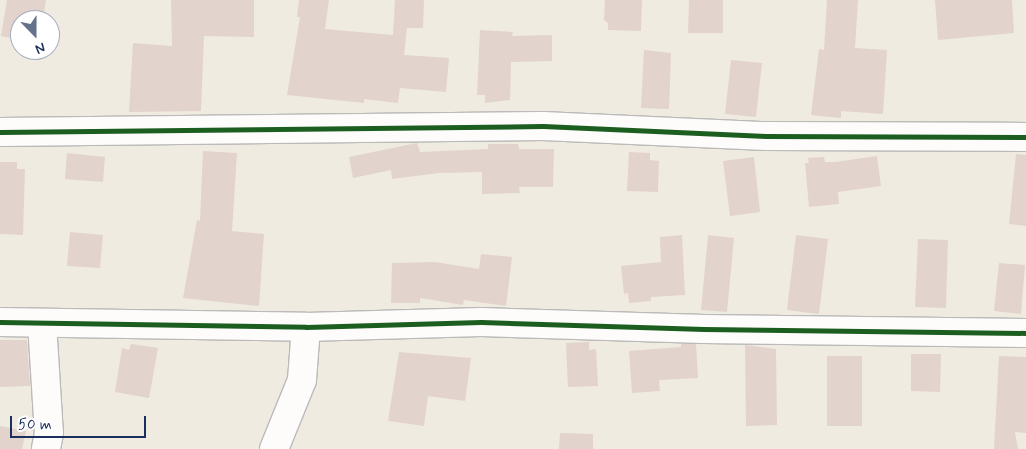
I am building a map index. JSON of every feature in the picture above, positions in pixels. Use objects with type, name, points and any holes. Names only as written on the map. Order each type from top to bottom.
[{"type":"street","points":[[0,132],[543,126],[766,136],[1026,137]]},
{"type":"street","points":[[0,322],[306,328],[481,322],[704,329],[1026,333]]},
{"type":"street","points":[[42,323],[49,433],[46,449]]},
{"type":"street","points":[[284,445],[302,380],[306,328]]},
{"type":"building","points":[[7,0],[46,0],[44,10],[10,10],[10,38],[1,36]]},
{"type":"building","points":[[171,0],[254,0],[254,37],[204,36],[201,111],[129,112],[133,43],[172,46]]},
{"type":"building","points":[[299,0],[329,0],[325,29],[393,35],[395,0],[424,0],[423,28],[407,28],[404,55],[449,58],[446,92],[400,88],[398,103],[364,99],[364,103],[287,95],[300,17],[297,17]]},
{"type":"building","points":[[605,0],[642,0],[641,31],[608,30],[608,23],[604,20]]},
{"type":"building","points":[[689,0],[723,0],[723,33],[688,33]]},
{"type":"building","points":[[827,0],[858,0],[855,48],[887,50],[883,114],[841,111],[841,118],[811,115],[819,49],[824,50]]},
{"type":"building","points":[[935,0],[1012,0],[1014,33],[938,40]]},
{"type":"building","points":[[480,30],[513,32],[512,36],[552,35],[552,61],[511,62],[510,100],[485,103],[485,95],[477,95]]},
{"type":"building","points":[[644,50],[671,53],[669,109],[641,108]]},
{"type":"building","points":[[731,60],[762,63],[756,117],[725,114]]},
{"type":"building","points":[[417,143],[420,152],[488,149],[488,144],[518,144],[519,149],[554,149],[553,187],[519,187],[520,193],[482,194],[482,172],[439,173],[392,179],[391,170],[353,178],[349,157]]},
{"type":"building","points":[[203,151],[237,153],[232,231],[264,234],[259,306],[183,298],[197,220],[200,221]]},
{"type":"building","points":[[629,152],[650,153],[650,160],[659,161],[658,192],[627,191]]},
{"type":"building","points":[[67,153],[105,157],[103,182],[65,179]]},
{"type":"building","points":[[1016,154],[1026,155],[1026,226],[1009,224]]},
{"type":"building","points":[[877,156],[881,186],[838,192],[839,204],[809,207],[805,163],[809,163],[808,158],[824,157],[825,162],[835,162]]},
{"type":"building","points":[[754,157],[760,212],[730,216],[723,161]]},
{"type":"building","points":[[0,162],[17,162],[17,169],[25,169],[23,235],[0,234]]},
{"type":"building","points":[[70,232],[103,235],[100,268],[67,266]]},
{"type":"building","points":[[682,235],[685,295],[651,297],[651,301],[629,303],[628,293],[624,294],[621,266],[661,262],[660,237]]},
{"type":"building","points":[[708,235],[734,238],[727,312],[701,310]]},
{"type":"building","points":[[796,235],[828,239],[819,314],[787,310]]},
{"type":"building","points":[[918,239],[948,240],[946,308],[915,307]]},
{"type":"building","points":[[481,254],[512,257],[506,306],[464,300],[463,305],[420,298],[420,303],[391,303],[392,263],[435,262],[479,269]]},
{"type":"building","points":[[999,263],[1025,265],[1021,314],[994,311]]},
{"type":"building","points":[[0,340],[27,340],[30,386],[0,387]]},
{"type":"building","points":[[589,342],[589,350],[596,349],[598,386],[568,387],[566,343]]},
{"type":"building","points":[[131,344],[158,348],[149,398],[115,392],[122,348],[129,350]]},
{"type":"building","points":[[681,344],[696,344],[698,378],[659,380],[660,391],[632,393],[629,351],[681,347]]},
{"type":"building","points":[[745,345],[776,349],[777,425],[746,426]]},
{"type":"building","points":[[399,352],[471,358],[465,401],[428,396],[424,426],[388,421]]},
{"type":"building","points":[[911,354],[941,354],[940,392],[911,391]]},
{"type":"building","points":[[827,356],[862,356],[862,426],[827,426]]},
{"type":"building","points":[[999,356],[1026,357],[1026,433],[1015,432],[1018,449],[994,449]]},
{"type":"building","points":[[0,426],[26,431],[22,449],[0,449]]},
{"type":"building","points":[[560,433],[593,434],[593,449],[559,449]]},
{"type":"cycle path","points":[[0,132],[543,126],[766,136],[1026,137]]},
{"type":"cycle path","points":[[0,322],[306,327],[481,322],[704,329],[1026,333]]}]
